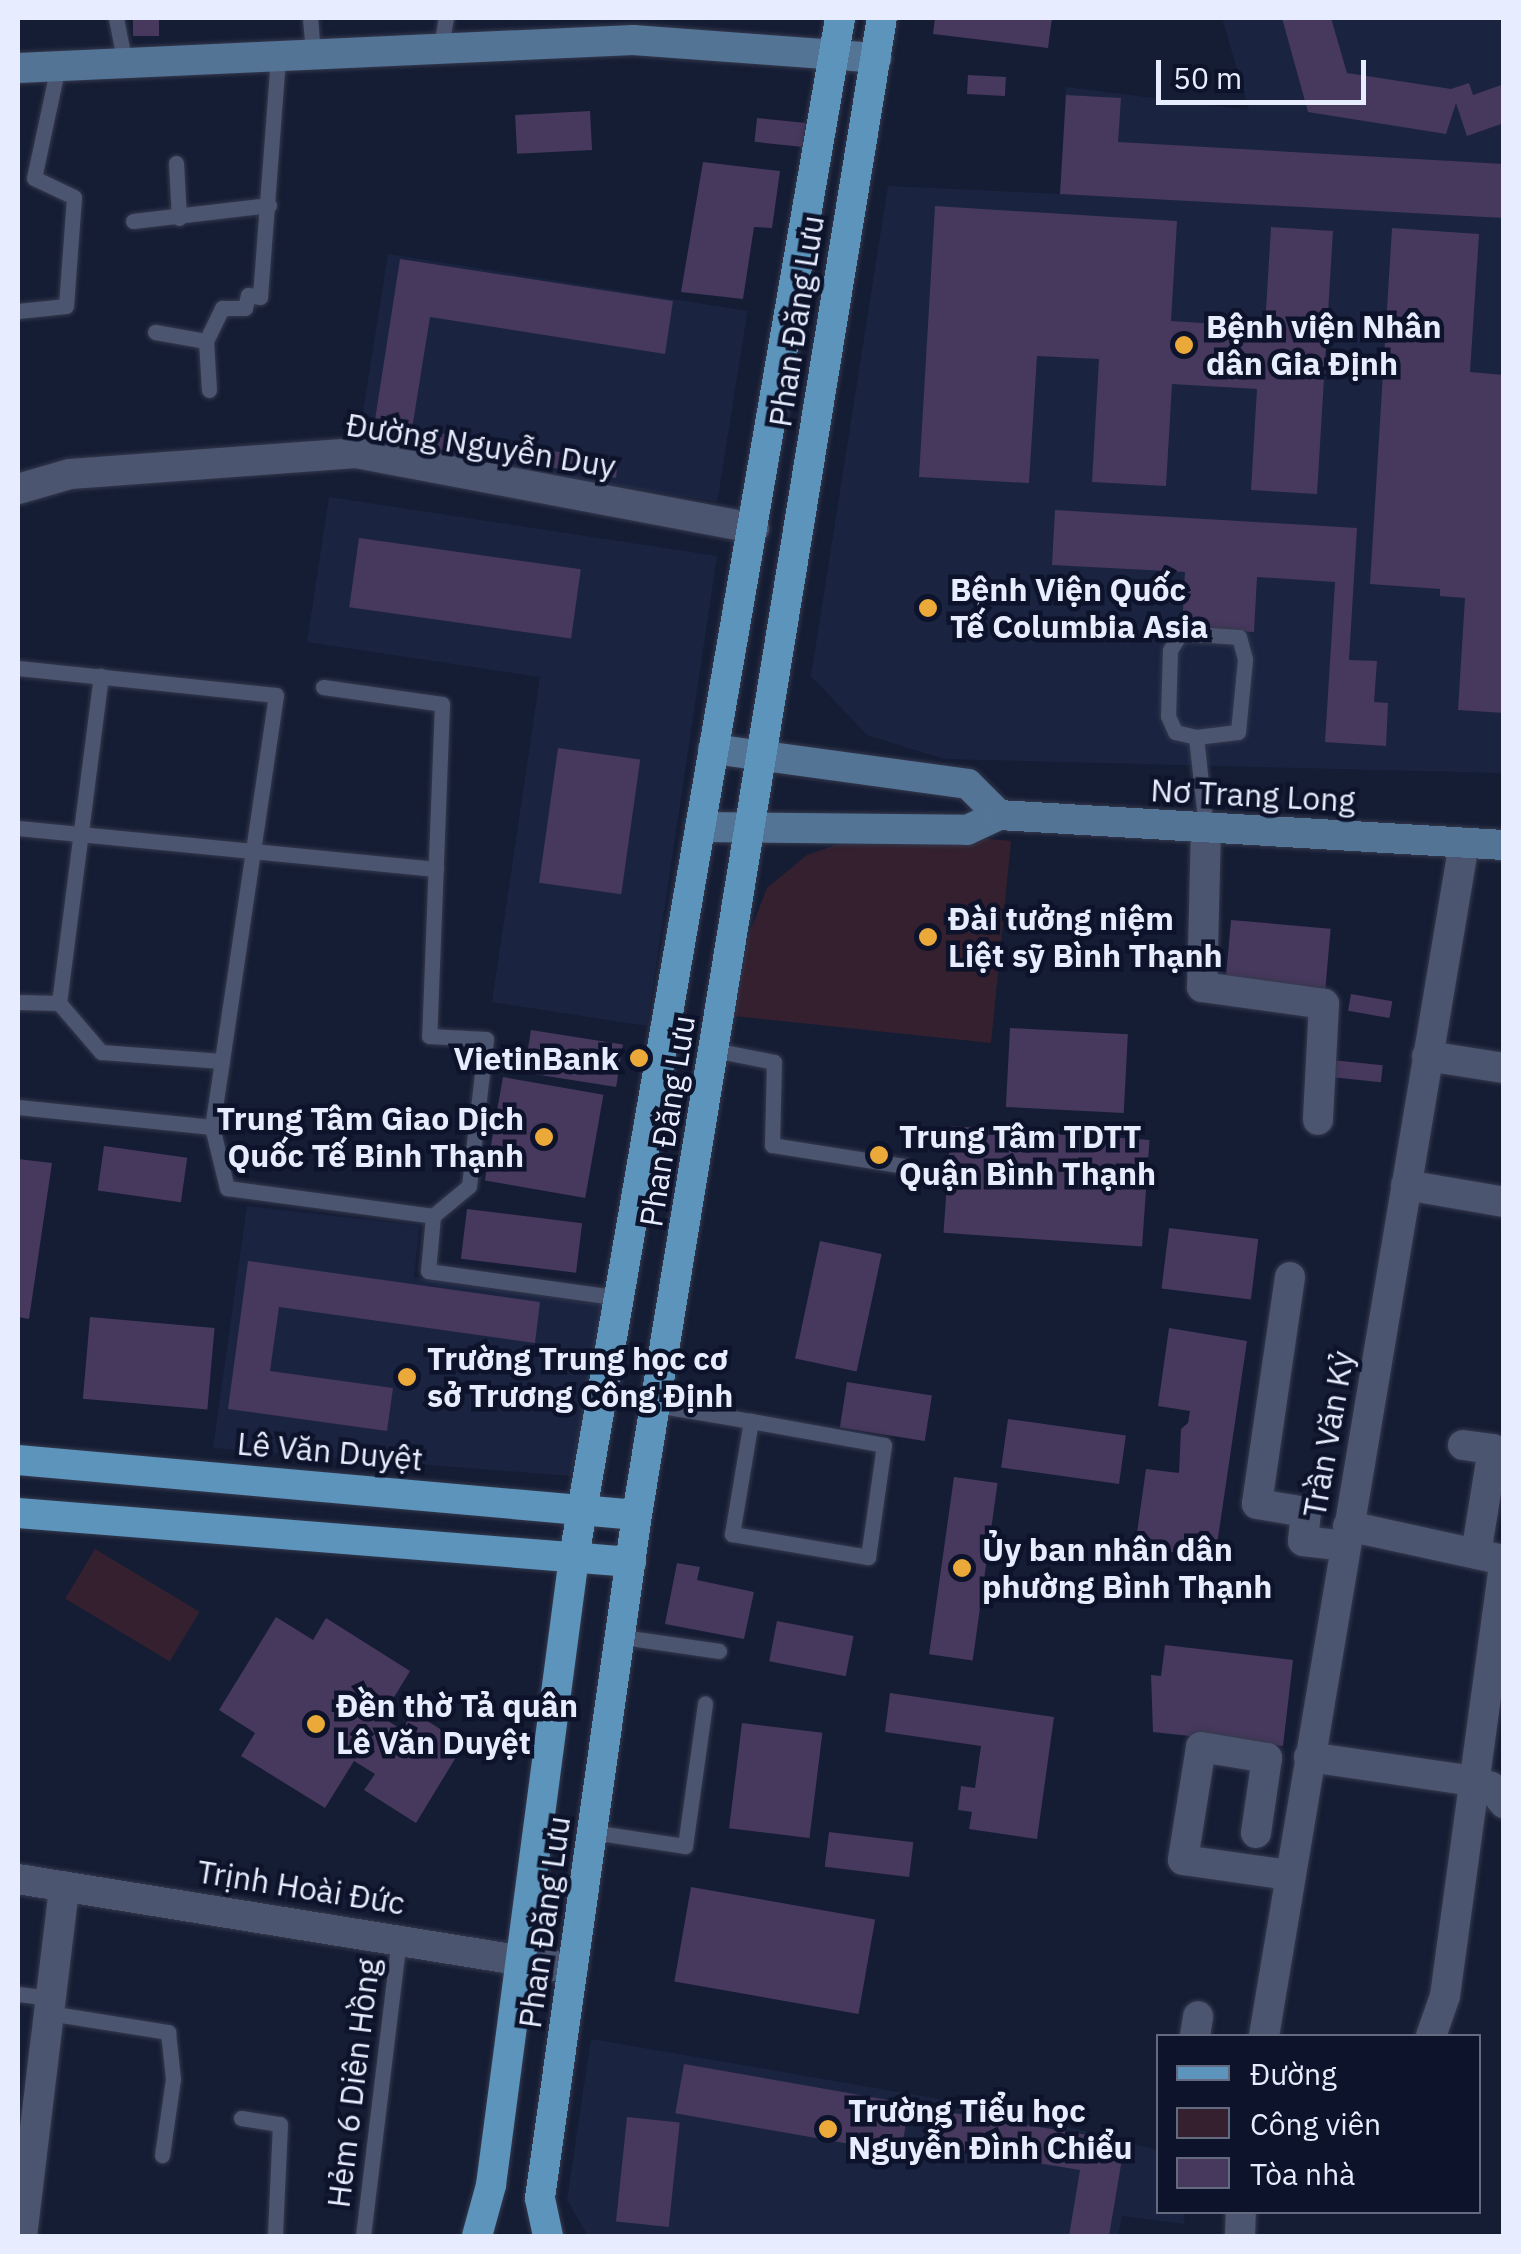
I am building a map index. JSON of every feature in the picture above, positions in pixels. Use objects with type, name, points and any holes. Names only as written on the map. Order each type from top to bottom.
[{"type":"main road","name":"Phan Đăng Lưu","points":[[477,2236],[491,2185],[574,1556],[840,18]]},
{"type":"main road","name":"Phan Đăng Lưu","points":[[548,2236],[540,2198],[637,1514],[882,18]]},
{"type":"main road","points":[[18,68],[313,54],[444,32],[630,29],[876,58]]},
{"type":"main road","points":[[775,399],[817,406]]},
{"type":"main road","points":[[714,749],[968,784],[999,815]]},
{"type":"main road","name":"Nơ Trang Long","points":[[700,827],[968,830],[999,815],[1504,845]]},
{"type":"main road","name":"Lê Văn Duyệt","points":[[18,1460],[637,1514]]},
{"type":"main road","points":[[18,1513],[631,1562]]},
{"type":"main road","name":"Phan Đăng Lưu","points":[[491,2185],[498,2236]]},
{"type":"main road","points":[[540,2198],[561,2236]]},
{"type":"street","name":"Đường Nguyễn Duy","points":[[18,489],[70,474],[356,454],[754,528]]},
{"type":"street","points":[[1206,827],[1202,987],[1324,1004],[1318,1120]]},
{"type":"street","name":"Trần Văn Kỷ","points":[[1264,2034],[1464,843]]},
{"type":"street","points":[[1428,1056],[1504,1068]]},
{"type":"street","points":[[1406,1185],[1504,1202]]},
{"type":"street","points":[[1290,1277],[1256,1504],[1306,1512],[1303,1541],[1346,1536],[1494,1560]]},
{"type":"street","points":[[1432,2034],[1445,1996],[1474,1781],[1494,1560],[1493,1450],[1462,1445]]},
{"type":"street","points":[[1256,1834],[1267,1758],[1201,1746],[1183,1860],[1288,1876]]},
{"type":"street","points":[[1309,1757],[1474,1781],[1491,1787],[1504,1803]]},
{"type":"street","name":"Trịnh Hoài Đức","points":[[18,1879],[399,1937],[573,1970]]},
{"type":"street","points":[[22,2236],[64,1887]]},
{"type":"lane","points":[[116,18],[125,64]]},
{"type":"lane","points":[[310,18],[313,54]]},
{"type":"lane","points":[[209,390],[206,341],[222,308],[245,308],[248,295],[260,297],[278,56]]},
{"type":"lane","points":[[18,311],[66,306],[74,196],[26,178],[58,66]]},
{"type":"lane","points":[[176,163],[179,218]]},
{"type":"lane","points":[[133,221],[269,205]]},
{"type":"lane","points":[[155,332],[206,341]]},
{"type":"lane","points":[[1180,633],[1238,637],[1245,658],[1238,732],[1196,737],[1175,732],[1168,716],[1174,640],[1180,633]]},
{"type":"lane","points":[[18,668],[276,694],[212,1127],[226,1188],[433,1216]]},
{"type":"lane","points":[[101,676],[59,1002],[101,1052],[222,1062]]},
{"type":"lane","points":[[322,686],[442,704],[429,1036],[486,1038],[469,1186],[433,1216],[428,1271],[620,1298]]},
{"type":"lane","points":[[1196,737],[1206,827]]},
{"type":"lane","points":[[18,828],[255,848],[436,869]]},
{"type":"lane","points":[[18,1002],[59,1002]]},
{"type":"lane","points":[[714,1050],[774,1062],[772,1145],[904,1166]]},
{"type":"lane","points":[[18,1107],[212,1127]]},
{"type":"lane","points":[[655,1405],[751,1421],[884,1445],[868,1557],[732,1534],[751,1421]]},
{"type":"lane","points":[[622,1637],[719,1651]]},
{"type":"lane","points":[[592,1832],[685,1846],[705,1703]]},
{"type":"lane","name":"Hẻm 6 Diên Hồng","points":[[363,2236],[399,1937]]},
{"type":"lane","points":[[18,1994],[50,2006],[168,2032],[173,2079],[162,2155]]},
{"type":"lane","name":"Hẻm 6 Diên Hồng","points":[[242,2118],[280,2124],[275,2236]]},
{"type":"shaded area","name":"Bệnh viện Nhân dân Gia Định","points":[[1222,18],[1503,18],[1503,773],[944,759],[867,735],[811,676],[888,186],[1060,194],[1066,87],[1249,110]]},
{"type":"shaded area","points":[[388,254],[748,311],[717,502],[358,445]]},
{"type":"shaded area","points":[[329,497],[717,556],[647,1026],[492,1002],[540,677],[307,642]]},
{"type":"shaded area","name":"Trường Trung học cơ sở Trương Công Định","points":[[247,1206],[419,1226],[414,1277],[604,1305],[571,1476],[213,1448]]},
{"type":"shaded area","name":"Trường Tiểu học Nguyễn Đình Chiểu","points":[[591,2039],[997,2109],[1156,2149],[1156,2214],[1185,2214],[1184,2224],[1122,2216],[1118,2236],[588,2236],[567,2200]]},
{"type":"green space","points":[[881,829],[1011,841],[991,1043],[734,1016],[748,937],[767,888],[807,855]]},
{"type":"green space","points":[[95,1549],[200,1612],[170,1662],[65,1599]]},
{"type":"building","points":[[133,18],[159,18],[159,36],[133,36]]},
{"type":"building","points":[[935,18],[1052,18],[1048,48],[933,34]]},
{"type":"building","points":[[1282,18],[1331,18],[1347,73],[1451,89],[1469,83],[1473,95],[1504,84],[1504,123],[1467,136],[1456,103],[1446,134],[1308,112]]},
{"type":"building","points":[[968,75],[1006,77],[1005,96],[967,94]]},
{"type":"building","points":[[1066,95],[1121,98],[1118,142],[1504,164],[1504,218],[1060,194]]},
{"type":"building","points":[[590,111],[592,150],[517,154],[515,115]]},
{"type":"building","points":[[757,118],[806,123],[803,147],[754,142]]},
{"type":"building","points":[[703,162],[780,171],[772,228],[754,227],[743,299],[681,292]]},
{"type":"building","points":[[935,206],[1177,221],[1171,321],[1265,327],[1271,227],[1333,231],[1317,494],[1251,490],[1257,389],[1172,384],[1166,486],[1092,482],[1099,359],[1037,356],[1029,483],[919,477]]},
{"type":"building","points":[[1392,228],[1479,234],[1470,372],[1504,375],[1504,713],[1458,710],[1465,598],[1440,596],[1440,589],[1370,584]]},
{"type":"building","points":[[400,259],[673,301],[665,354],[430,317],[412,429],[618,461],[616,478],[372,439]]},
{"type":"building","points":[[1055,510],[1357,528],[1349,660],[1377,661],[1374,702],[1388,703],[1386,746],[1325,742],[1335,582],[1257,577],[1254,632],[1182,628],[1185,572],[1052,565]]},
{"type":"building","points":[[359,538],[581,569],[571,638],[349,607]]},
{"type":"building","points":[[558,748],[640,760],[621,894],[539,883]]},
{"type":"building","points":[[1231,920],[1331,929],[1325,992],[1225,984]]},
{"type":"building","points":[[1351,994],[1392,1001],[1389,1018],[1348,1011]]},
{"type":"building","points":[[1010,1028],[1128,1034],[1124,1113],[1006,1107]]},
{"type":"building","points":[[531,1030],[623,1045],[616,1087],[524,1072]]},
{"type":"building","points":[[1332,1060],[1383,1065],[1381,1082],[1330,1077]]},
{"type":"building","name":"Trung Tâm Giao Dịch Quốc Tế Binh Thạnh","points":[[503,1077],[603,1095],[585,1198],[485,1180]]},
{"type":"building","points":[[951,1126],[1150,1140],[1142,1247],[944,1233]]},
{"type":"building","points":[[104,1146],[187,1158],[181,1202],[98,1191]]},
{"type":"building","points":[[18,1159],[52,1163],[29,1319],[18,1317]]},
{"type":"building","points":[[467,1209],[582,1223],[576,1273],[461,1259]]},
{"type":"building","points":[[1169,1228],[1258,1239],[1251,1300],[1162,1289]]},
{"type":"building","points":[[820,1241],[882,1254],[857,1371],[795,1358]]},
{"type":"building","points":[[248,1261],[540,1302],[535,1343],[279,1307],[270,1371],[393,1388],[387,1431],[228,1409]]},
{"type":"building","points":[[90,1317],[215,1328],[207,1410],[83,1399]]},
{"type":"building","points":[[1169,1328],[1247,1341],[1215,1558],[1135,1547],[1146,1469],[1179,1473],[1181,1429],[1188,1423],[1190,1411],[1158,1406]]},
{"type":"building","points":[[847,1382],[932,1395],[925,1441],[840,1427]]},
{"type":"building","points":[[1008,1419],[1126,1436],[1119,1484],[1001,1468]]},
{"type":"building","name":"Ủy ban nhân dân phường Bình Thạnh","points":[[954,1477],[998,1483],[973,1660],[929,1654]]},
{"type":"building","points":[[677,1563],[700,1567],[697,1580],[754,1592],[744,1639],[665,1624]]},
{"type":"building","name":"Đền thờ Tả quân Lê Văn Duyệt","points":[[276,1617],[313,1640],[326,1618],[410,1671],[382,1717],[402,1730],[413,1712],[464,1744],[416,1823],[364,1790],[375,1774],[354,1761],[325,1808],[241,1756],[255,1733],[219,1710]]},
{"type":"building","points":[[777,1621],[854,1636],[846,1676],[769,1661]]},
{"type":"building","points":[[1165,1645],[1293,1660],[1283,1746],[1153,1732],[1151,1675],[1161,1676]]},
{"type":"building","points":[[890,1693],[1054,1717],[1037,1839],[969,1829],[972,1812],[958,1810],[961,1786],[975,1788],[981,1746],[885,1732]]},
{"type":"building","points":[[742,1723],[822,1733],[809,1838],[729,1828]]},
{"type":"building","points":[[829,1832],[913,1842],[909,1877],[825,1867]]},
{"type":"building","points":[[691,1887],[875,1919],[858,2014],[674,1982]]},
{"type":"building","points":[[684,2064],[910,2104],[901,2153],[675,2113]]},
{"type":"building","points":[[929,2109],[1125,2141],[1109,2236],[1069,2236],[1080,2170],[923,2144]]},
{"type":"building","points":[[627,2117],[680,2123],[669,2227],[616,2221]]},
{"type":"place","name":"Bệnh viện Nhân dân Gia Định","points":[[1184,345]]},
{"type":"place","name":"Bệnh Viện Quốc Tế Columbia Asia","points":[[928,608]]},
{"type":"place","name":"Đài tưởng niệm Liệt sỹ Bình Thạnh","points":[[928,937]]},
{"type":"place","name":"VietinBank","points":[[639,1058]]},
{"type":"place","name":"Trung Tâm Giao Dịch Quốc Tế Binh Thạnh","points":[[544,1137]]},
{"type":"place","name":"Trung Tâm TDTT Quận Bình Thạnh","points":[[879,1155]]},
{"type":"place","name":"Trường Trung học cơ sở Trương Công Định","points":[[407,1377]]},
{"type":"place","name":"Ủy ban nhân dân phường Bình Thạnh","points":[[962,1568]]},
{"type":"place","name":"Đền thờ Tả quân Lê Văn Duyệt","points":[[316,1724]]},
{"type":"place","name":"Trường Tiểu học Nguyễn Đình Chiểu","points":[[828,2129]]}]
